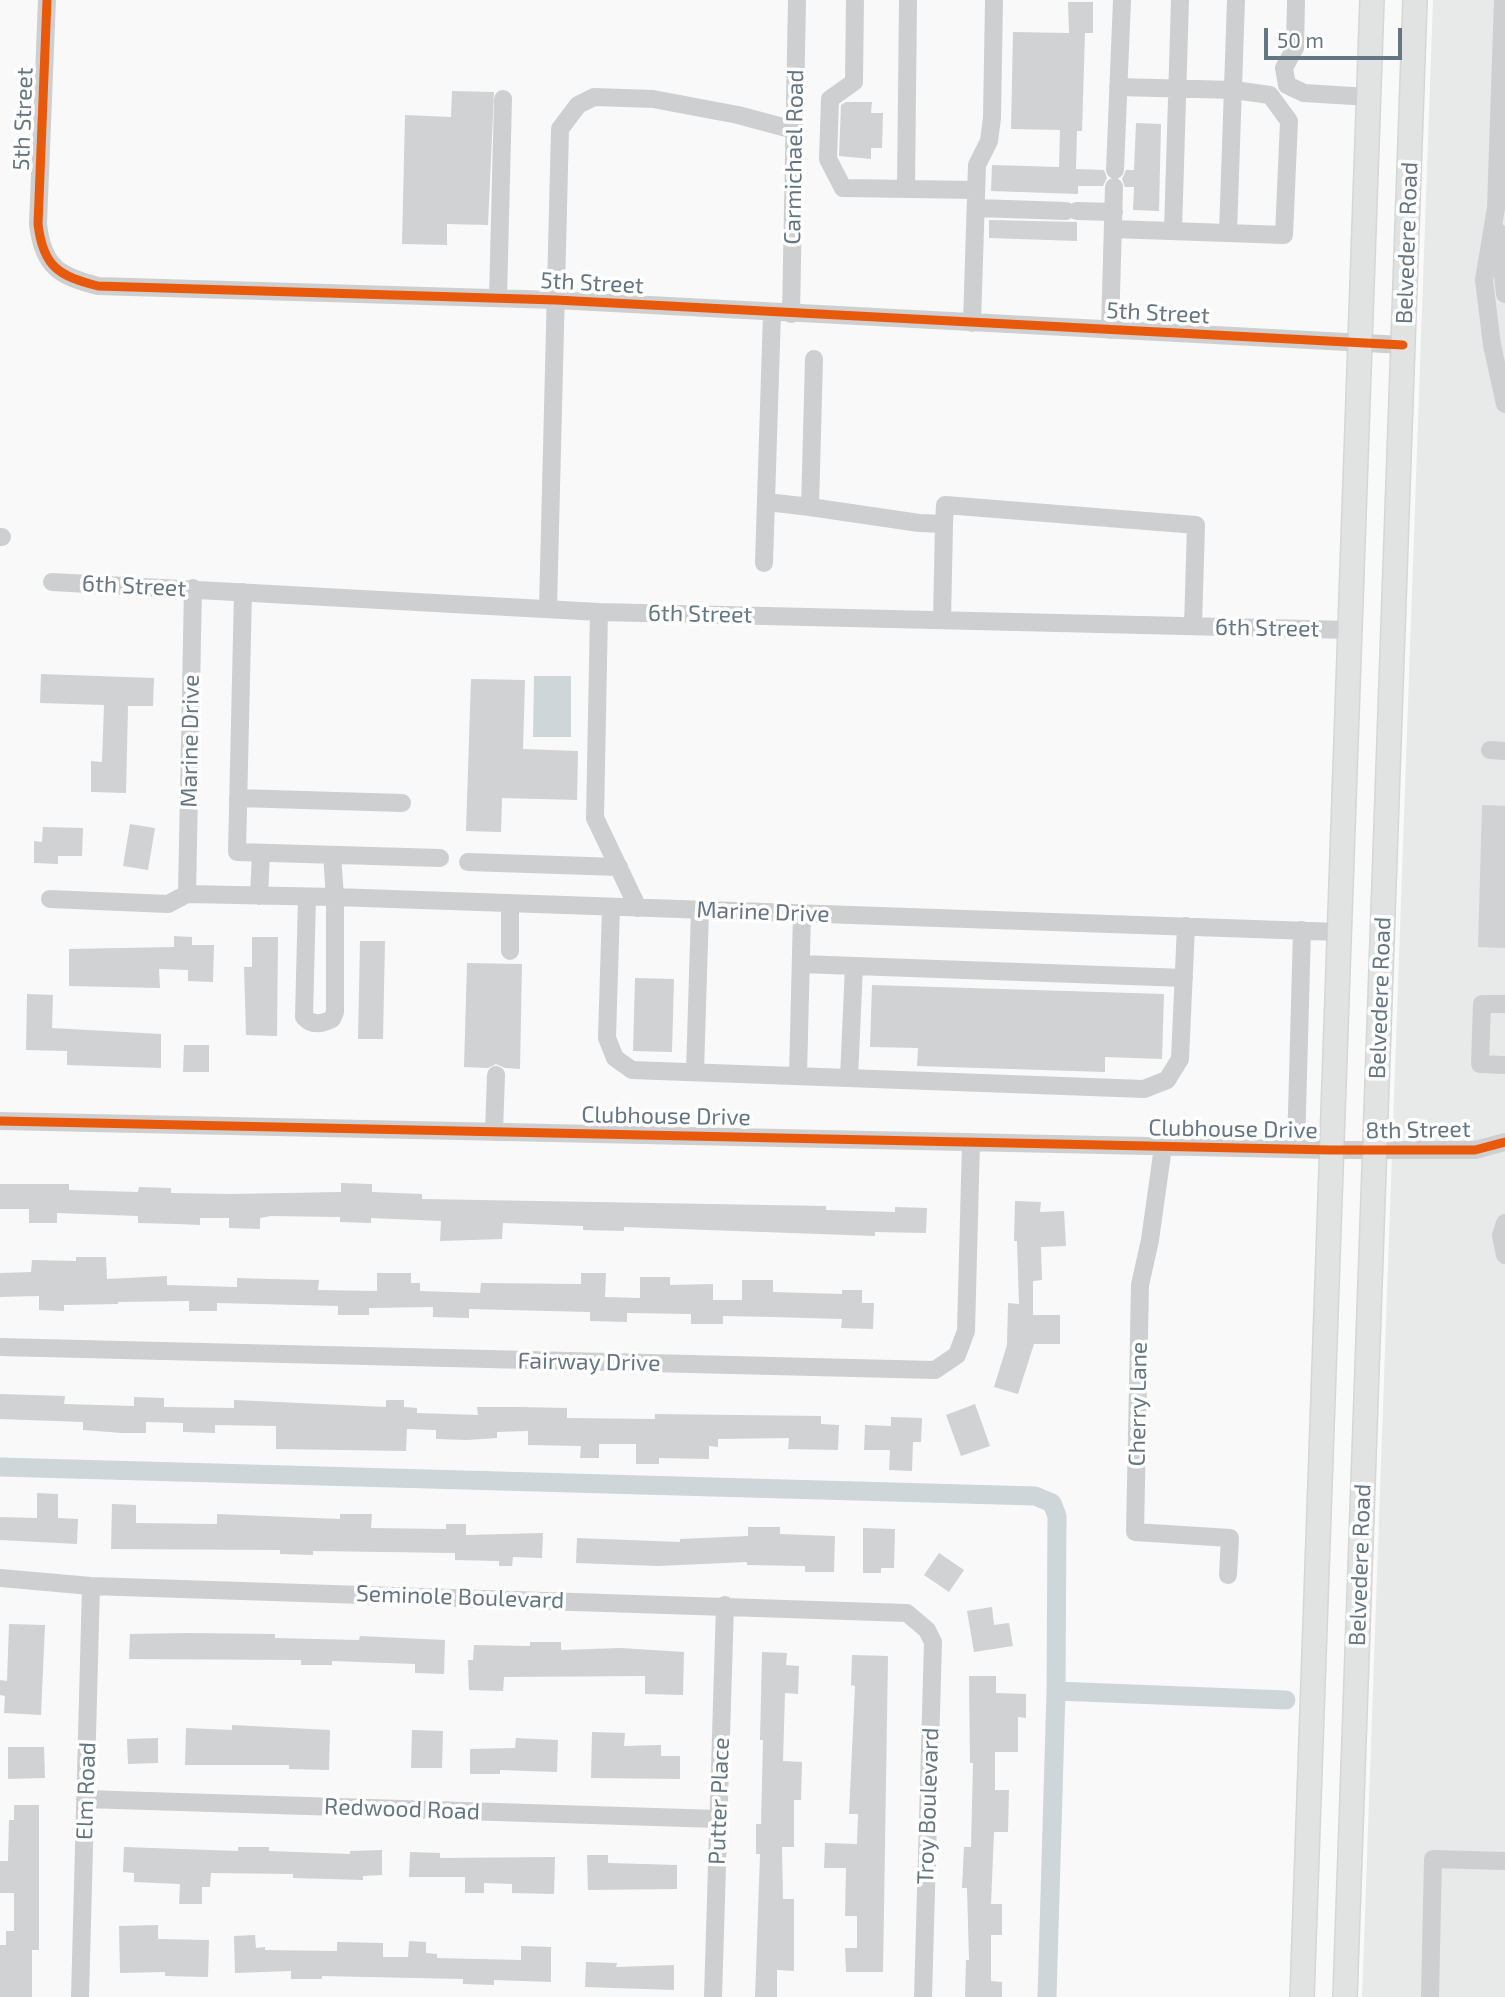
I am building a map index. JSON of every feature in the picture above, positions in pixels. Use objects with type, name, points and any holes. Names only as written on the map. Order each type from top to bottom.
[{"type":"main road","name":"Belvedere Road","points":[[1302,1997],[1372,0]]},
{"type":"main road","name":"Belvedere Road","points":[[1345,1997],[1415,0]]},
{"type":"street","name":"5th Street","points":[[47,0],[38,224],[46,257],[69,279],[98,286],[556,300],[1403,345]]},
{"type":"street","name":"Carmichael Road","points":[[791,314],[797,0]]},
{"type":"street","points":[[855,0],[854,82],[830,99],[828,159],[843,188],[976,190]]},
{"type":"street","points":[[906,189],[908,0]]},
{"type":"street","points":[[972,323],[977,165],[989,141],[992,118],[994,0]]},
{"type":"street","points":[[1110,330],[1122,0]]},
{"type":"street","points":[[1173,231],[1180,0]]},
{"type":"street","points":[[1228,233],[1236,0]]},
{"type":"street","points":[[1296,0],[1295,48],[1283,68],[1287,85],[1304,93],[1369,97]]},
{"type":"street","points":[[1503,0],[1496,208],[1484,280],[1490,335],[1505,404]]},
{"type":"street","points":[[977,208],[1072,211],[1173,231],[1284,235],[1289,121],[1270,95],[1234,90],[1118,87]]},
{"type":"street","points":[[548,608],[560,129],[578,105],[594,97],[653,99],[738,115],[794,130]]},
{"type":"street","points":[[498,298],[503,99]]},
{"type":"street","points":[[1496,208],[1505,294]]},
{"type":"street","points":[[765,563],[772,313]]},
{"type":"street","points":[[810,506],[814,359]]},
{"type":"street","points":[[767,502],[944,524]]},
{"type":"street","points":[[942,620],[944,505],[1196,526],[1193,626]]},
{"type":"street","name":"6th Street","points":[[52,582],[599,612],[1350,630]]},
{"type":"street","name":"Marine Drive","points":[[187,894],[193,588]]},
{"type":"street","points":[[243,592],[237,852],[440,858]]},
{"type":"street","points":[[599,612],[596,818],[638,908]]},
{"type":"street","points":[[238,798],[402,803]]},
{"type":"street","points":[[259,896],[261,853]]},
{"type":"street","points":[[307,897],[304,1017],[316,1023],[332,1019],[335,1012],[335,897],[332,855]]},
{"type":"street","points":[[468,862],[619,867]]},
{"type":"street","name":"Marine Drive","points":[[50,899],[168,904],[187,894],[335,897],[1339,932]]},
{"type":"street","points":[[510,904],[510,951]]},
{"type":"street","points":[[611,907],[609,1049],[622,1066],[632,1070],[1144,1089],[1167,1080],[1180,1059],[1186,926]]},
{"type":"street","points":[[695,1072],[700,910]]},
{"type":"street","points":[[798,1076],[802,913]]},
{"type":"street","points":[[1296,1149],[1303,930]]},
{"type":"street","points":[[801,964],[1184,978]]},
{"type":"street","points":[[849,1078],[854,966]]},
{"type":"street","points":[[1505,1004],[1482,1004],[1480,1064],[1505,1065]]},
{"type":"street","points":[[494,1132],[496,1074]]},
{"type":"street","name":"Clubhouse Drive","points":[[0,1121],[1331,1150]]},
{"type":"street","name":"Fairway Drive","points":[[0,1347],[935,1370],[957,1355],[966,1331],[971,1142]]},
{"type":"street","name":"8th Street","points":[[1331,1150],[1475,1150],[1505,1142]]},
{"type":"street","name":"Cherry Lane","points":[[1163,1146],[1150,1240],[1140,1285],[1135,1532],[1230,1538],[1228,1574]]},
{"type":"street","points":[[1505,1223],[1500,1236],[1505,1255]]},
{"type":"street","name":"Seminole Boulevard","points":[[0,1578],[91,1586],[893,1611],[918,1620]]},
{"type":"street","name":"Elm Road","points":[[80,1997],[91,1586]]},
{"type":"street","name":"Putter Place","points":[[713,1997],[725,1605]]},
{"type":"street","name":"Troy Boulevard","points":[[918,1620],[933,1642],[923,1997]]},
{"type":"street","name":"Redwood Road","points":[[85,1799],[718,1819]]},
{"type":"street","points":[[1430,1997],[1433,1859],[1505,1861]]},
{"type":"shaded area","points":[[1433,0],[1505,0],[1505,1997],[1362,1997]]},
{"type":"shaded area","points":[[534,676],[571,676],[571,737],[533,737]]},
{"type":"building","points":[[1068,2],[1093,2],[1093,33],[1085,33],[1082,131],[1077,131],[1076,169],[1104,170],[1107,178],[1103,186],[1078,186],[1078,194],[991,191],[992,165],[1059,167],[1060,130],[1011,129],[1013,32],[1069,33]]},
{"type":"building","points":[[452,91],[494,92],[488,225],[447,224],[447,245],[402,244],[405,115],[451,117]]},
{"type":"building","points":[[846,102],[872,102],[871,113],[883,113],[882,148],[871,148],[871,159],[839,156],[841,105]]},
{"type":"building","points":[[1136,123],[1161,124],[1159,211],[1133,210],[1134,187],[1125,187],[1122,179],[1126,170],[1134,170]]},
{"type":"building","points":[[989,220],[1077,222],[1077,241],[989,238]]},
{"type":"building","points":[[41,674],[154,678],[153,706],[128,706],[126,793],[91,792],[91,761],[102,762],[104,705],[40,703]]},
{"type":"building","points":[[471,679],[525,680],[523,749],[578,751],[577,800],[502,798],[501,832],[466,831]]},
{"type":"building","points":[[1482,805],[1505,806],[1505,948],[1478,947]]},
{"type":"building","points":[[130,824],[155,828],[148,870],[123,866]]},
{"type":"building","points":[[43,827],[83,828],[82,856],[58,856],[58,864],[34,863],[34,841],[42,842]]},
{"type":"building","points":[[174,936],[192,937],[192,945],[214,945],[213,982],[188,981],[188,970],[159,969],[160,988],[69,986],[69,949],[174,947]]},
{"type":"building","points":[[252,937],[278,937],[277,1036],[246,1035],[244,967],[252,967]]},
{"type":"building","points":[[360,941],[385,941],[383,1039],[358,1039]]},
{"type":"building","points":[[467,963],[522,964],[520,1069],[496,1064],[488,1068],[464,1067]]},
{"type":"building","points":[[635,978],[674,979],[672,1052],[633,1051]]},
{"type":"building","points":[[872,985],[1164,994],[1162,1059],[1105,1057],[1105,1072],[917,1066],[918,1048],[870,1047]]},
{"type":"building","points":[[27,994],[53,995],[52,1028],[161,1034],[161,1068],[67,1065],[67,1051],[26,1050]]},
{"type":"building","points":[[184,1045],[209,1045],[209,1072],[183,1072]]},
{"type":"building","points":[[341,1183],[372,1184],[372,1192],[422,1194],[422,1199],[826,1206],[826,1210],[895,1212],[895,1207],[927,1208],[926,1233],[875,1232],[875,1236],[624,1227],[624,1231],[583,1230],[583,1226],[503,1223],[502,1239],[440,1241],[441,1221],[371,1218],[371,1223],[340,1222],[340,1217],[271,1216],[260,1218],[260,1229],[229,1228],[229,1218],[200,1218],[200,1225],[138,1223],[138,1216],[57,1213],[57,1223],[29,1223],[29,1209],[0,1209],[0,1184],[69,1184],[69,1190],[138,1192],[139,1187],[171,1188],[171,1193],[229,1194],[341,1192]]},
{"type":"building","points":[[1015,1201],[1041,1202],[1040,1212],[1064,1211],[1066,1246],[1041,1247],[1042,1280],[1033,1281],[1033,1315],[1060,1315],[1060,1344],[1034,1344],[1018,1394],[994,1387],[1007,1345],[1008,1303],[1019,1304],[1017,1241],[1014,1241]]},
{"type":"building","points":[[76,1257],[106,1257],[107,1279],[167,1276],[167,1285],[237,1287],[237,1278],[319,1280],[318,1290],[377,1291],[377,1273],[411,1273],[411,1283],[420,1283],[420,1291],[480,1293],[481,1283],[581,1284],[581,1273],[606,1273],[605,1297],[640,1298],[640,1277],[670,1277],[670,1285],[713,1284],[713,1300],[742,1300],[742,1280],[773,1280],[773,1292],[842,1294],[842,1290],[862,1290],[862,1303],[874,1303],[873,1329],[841,1328],[842,1319],[772,1317],[723,1316],[723,1324],[691,1324],[691,1314],[627,1313],[627,1322],[590,1321],[590,1312],[469,1309],[469,1318],[433,1317],[433,1307],[369,1308],[369,1315],[338,1315],[338,1306],[217,1303],[217,1311],[189,1311],[189,1301],[64,1305],[64,1311],[39,1310],[39,1296],[0,1297],[0,1273],[31,1272],[32,1260],[76,1261]]},
{"type":"building","points":[[0,1394],[65,1396],[64,1404],[134,1406],[134,1397],[164,1398],[164,1407],[234,1408],[234,1400],[386,1407],[386,1400],[404,1400],[404,1407],[417,1408],[417,1413],[478,1415],[477,1407],[567,1408],[567,1418],[655,1419],[655,1414],[821,1416],[821,1424],[839,1425],[838,1450],[788,1449],[789,1438],[718,1439],[718,1447],[709,1446],[709,1459],[659,1458],[659,1464],[636,1464],[636,1444],[599,1444],[599,1458],[580,1458],[581,1446],[528,1445],[528,1431],[497,1432],[497,1438],[467,1440],[436,1439],[436,1430],[407,1429],[406,1451],[276,1449],[276,1426],[215,1425],[215,1433],[183,1432],[183,1423],[146,1422],[146,1433],[122,1433],[83,1430],[83,1422],[0,1419]]},
{"type":"building","points":[[975,1404],[990,1446],[961,1456],[946,1415]]},
{"type":"building","points":[[891,1417],[922,1418],[921,1442],[913,1442],[912,1471],[889,1470],[890,1450],[864,1450],[865,1425],[891,1426]]},
{"type":"building","points":[[37,1493],[58,1494],[58,1518],[78,1519],[77,1544],[0,1540],[0,1517],[37,1518]]},
{"type":"building","points":[[112,1504],[136,1505],[136,1523],[217,1524],[217,1514],[340,1519],[340,1514],[372,1514],[371,1528],[446,1529],[446,1524],[466,1524],[466,1535],[543,1533],[542,1558],[513,1557],[512,1566],[499,1566],[499,1561],[455,1560],[455,1553],[313,1551],[313,1555],[280,1554],[280,1550],[111,1549]]},
{"type":"building","points":[[748,1527],[780,1527],[780,1534],[835,1536],[834,1572],[805,1572],[805,1566],[747,1565],[747,1562],[658,1566],[576,1563],[577,1538],[680,1542],[680,1539],[748,1536]]},
{"type":"building","points":[[863,1528],[895,1529],[894,1568],[881,1568],[881,1573],[863,1573]]},
{"type":"building","points":[[939,1553],[964,1570],[949,1592],[924,1575]]},
{"type":"building","points":[[992,1607],[994,1625],[1009,1623],[1013,1646],[974,1652],[967,1611]]},
{"type":"building","points":[[9,1624],[45,1625],[41,1715],[4,1713],[5,1696],[0,1695],[0,1680],[7,1681]]},
{"type":"building","points":[[130,1634],[275,1634],[275,1638],[359,1640],[360,1636],[445,1640],[444,1674],[415,1673],[415,1664],[332,1661],[332,1665],[301,1665],[301,1660],[129,1659]]},
{"type":"building","points":[[530,1642],[561,1642],[561,1650],[621,1648],[684,1652],[683,1695],[645,1694],[645,1676],[504,1677],[503,1691],[469,1690],[468,1660],[473,1660],[474,1645],[530,1646]]},
{"type":"building","points":[[762,1652],[787,1653],[786,1665],[799,1666],[798,1694],[785,1693],[783,1761],[802,1762],[801,1800],[794,1800],[794,1847],[782,1847],[783,1899],[794,1899],[794,1971],[777,1970],[777,1997],[755,1997],[760,1854],[756,1854],[756,1824],[761,1824],[763,1740],[760,1740]]},
{"type":"building","points":[[852,1655],[888,1656],[883,1972],[846,1972],[845,1948],[857,1948],[857,1916],[845,1916],[846,1868],[824,1868],[825,1843],[857,1844],[858,1814],[849,1814],[855,1686],[851,1685]]},
{"type":"building","points":[[969,1676],[996,1676],[996,1693],[1026,1694],[1026,1718],[1018,1717],[1018,1752],[995,1752],[995,1790],[1009,1790],[1008,1832],[994,1832],[991,1904],[1002,1904],[1002,1935],[991,1935],[991,1981],[1002,1982],[1002,1997],[965,1997],[966,1960],[969,1960],[967,1888],[962,1888],[964,1847],[971,1847],[973,1763],[970,1763]]},
{"type":"building","points":[[232,1725],[330,1730],[329,1770],[289,1769],[289,1765],[185,1765],[186,1728],[232,1730]]},
{"type":"building","points":[[412,1730],[443,1731],[442,1768],[411,1768]]},
{"type":"building","points":[[592,1732],[625,1733],[624,1746],[661,1745],[661,1756],[680,1756],[680,1779],[591,1778]]},
{"type":"building","points":[[158,1738],[158,1763],[128,1764],[127,1739]]},
{"type":"building","points":[[516,1738],[558,1740],[557,1772],[500,1770],[500,1774],[470,1774],[470,1749],[515,1748]]},
{"type":"building","points":[[8,1747],[44,1747],[45,1778],[8,1779]]},
{"type":"building","points":[[14,1805],[39,1805],[39,1950],[32,1950],[32,1997],[0,1997],[0,1945],[6,1945],[6,1931],[14,1931],[14,1893],[0,1893],[0,1861],[8,1861],[9,1820],[14,1820]]},
{"type":"building","points":[[124,1847],[238,1851],[238,1847],[269,1847],[269,1851],[350,1854],[350,1851],[382,1850],[382,1875],[363,1876],[363,1880],[293,1878],[293,1874],[211,1873],[210,1887],[202,1887],[202,1904],[179,1904],[180,1884],[134,1882],[134,1873],[123,1872]]},
{"type":"building","points":[[410,1852],[440,1853],[440,1858],[555,1857],[554,1894],[512,1893],[512,1884],[484,1883],[484,1893],[465,1893],[465,1877],[409,1877]]},
{"type":"building","points":[[587,1855],[608,1855],[608,1863],[677,1865],[677,1889],[588,1890]]},
{"type":"building","points":[[158,1925],[158,1939],[209,1940],[208,1977],[165,1976],[165,1972],[120,1973],[119,1926]]},
{"type":"building","points":[[255,1935],[256,1948],[265,1947],[265,1950],[337,1951],[337,1942],[383,1943],[383,1957],[408,1957],[409,1941],[426,1942],[426,1953],[437,1954],[437,1958],[521,1960],[521,1946],[551,1947],[551,1982],[494,1980],[494,1985],[463,1984],[463,1979],[322,1976],[322,1979],[291,1979],[291,1971],[235,1973],[234,1936]]},
{"type":"building","points":[[586,1962],[617,1963],[616,1967],[674,1965],[674,1990],[585,1987]]},
{"type":"waterway","points":[[0,1467],[1035,1496],[1052,1503],[1057,1516],[1056,1691],[1047,1997]]},
{"type":"waterway","points":[[1056,1691],[1286,1700]]},
{"type":"cycle path","points":[[47,0],[38,224],[40,239],[55,267],[73,278],[98,286],[556,300],[1403,345]]},
{"type":"cycle path","points":[[0,1121],[1331,1150],[1475,1150],[1505,1142]]}]
